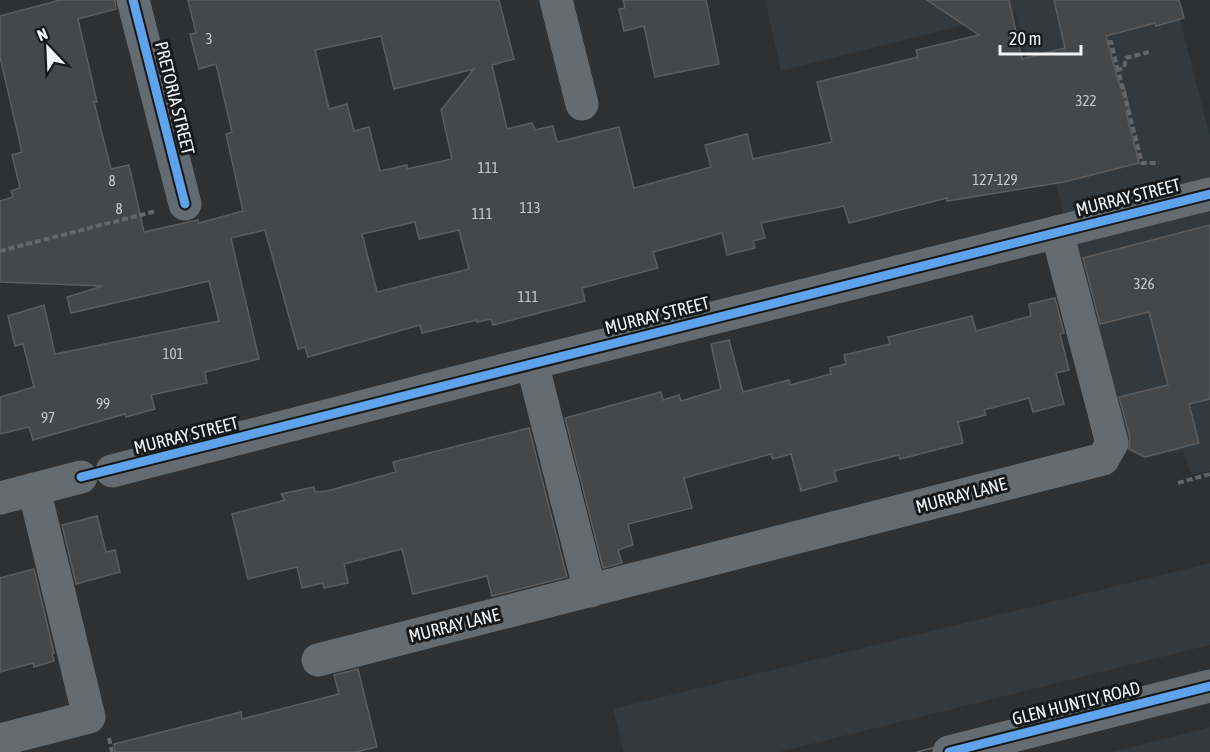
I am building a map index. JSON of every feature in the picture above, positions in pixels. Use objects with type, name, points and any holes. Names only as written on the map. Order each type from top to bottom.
[{"type":"street","name":"PRETORIA STREET","points":[[133,0],[185,204]]},
{"type":"street","points":[[556,0],[582,104]]},
{"type":"street","name":"MURRAY STREET","points":[[112,471],[532,363],[1210,194]]},
{"type":"street","name":"MURRAY LANE","points":[[318,660],[1103,459],[1112,443],[1057,232]]},
{"type":"street","points":[[532,363],[590,591]]},
{"type":"street","points":[[0,498],[81,477]]},
{"type":"street","points":[[0,740],[89,717],[34,489]]},
{"type":"street","name":"GLEN HUNTLY ROAD","points":[[967,750],[1210,686]]},
{"type":"path","points":[[1108,43],[1111,42],[1142,163],[1159,163]]},
{"type":"path","points":[[1118,70],[1124,68],[1126,58],[1149,52]]},
{"type":"path","points":[[0,251],[185,204]]},
{"type":"path","points":[[1178,483],[1210,474]]},
{"type":"shaded area","points":[[765,0],[1175,0],[1210,137],[1210,471],[1191,475],[1183,450],[1144,459],[1108,441],[1066,225],[1016,12],[781,71]]},
{"type":"shaded area","points":[[1210,563],[1210,645],[779,752],[624,752],[613,709]]},
{"type":"shaded area","points":[[1210,727],[1210,752],[1113,752]]},
{"type":"building","points":[[60,0],[115,0],[116,9],[78,19],[97,102],[94,102],[111,169],[129,165],[144,232],[198,220],[199,223],[243,211],[226,134],[232,132],[216,64],[199,69],[190,34],[196,33],[188,0],[499,0],[514,59],[492,65],[507,129],[532,123],[535,130],[553,126],[557,142],[619,127],[634,188],[711,167],[705,145],[747,134],[753,159],[832,142],[817,82],[918,57],[916,50],[979,35],[927,0],[1009,0],[1022,59],[1065,48],[1054,0],[1179,0],[1184,18],[1106,36],[1120,87],[1124,86],[1130,111],[1126,112],[1139,163],[1064,182],[947,201],[947,198],[849,223],[844,206],[761,223],[765,238],[753,241],[755,248],[727,255],[722,233],[653,252],[658,268],[582,288],[585,301],[493,325],[491,319],[477,322],[477,320],[422,333],[420,325],[308,357],[305,347],[298,349],[265,230],[231,238],[259,359],[205,372],[207,383],[151,395],[155,409],[126,417],[125,414],[33,440],[29,427],[0,434],[0,397],[34,387],[23,344],[15,346],[8,316],[44,305],[55,354],[219,321],[209,281],[71,313],[67,297],[103,286],[0,282],[0,201],[13,197],[11,191],[20,188],[12,155],[22,152],[0,57],[0,16]],"holes":[[[381,36],[394,89],[474,69],[441,110],[452,159],[407,169],[407,165],[380,171],[369,127],[354,131],[347,104],[329,109],[315,50]],[[415,222],[419,239],[459,230],[469,269],[377,292],[362,234]]]},
{"type":"building","points":[[623,0],[706,0],[719,64],[655,77],[644,26],[624,31],[619,9],[625,8]]},
{"type":"building","points":[[1210,225],[1210,399],[1189,404],[1199,443],[1145,457],[1129,449],[1130,438],[1119,397],[1168,385],[1149,312],[1100,324],[1083,258]]},
{"type":"building","points":[[1055,298],[1064,333],[1060,334],[1069,370],[1056,373],[1064,404],[1033,412],[1029,398],[984,410],[986,415],[958,422],[963,443],[900,459],[899,455],[834,471],[837,481],[801,491],[791,454],[773,459],[771,454],[684,478],[692,508],[628,524],[633,545],[618,550],[622,563],[603,568],[565,418],[661,392],[663,400],[679,395],[681,401],[721,389],[711,344],[729,340],[743,392],[789,380],[790,385],[831,374],[830,368],[846,364],[844,355],[890,344],[888,337],[972,316],[976,331],[1031,316],[1029,304]]},
{"type":"building","points":[[529,428],[567,577],[492,596],[487,576],[413,594],[402,549],[344,564],[348,583],[324,588],[323,583],[302,588],[297,567],[248,579],[232,514],[285,500],[281,494],[314,487],[315,492],[327,491],[396,472],[393,462]]},
{"type":"building","points":[[97,516],[106,552],[115,550],[120,572],[76,584],[62,525]]},
{"type":"building","points":[[34,569],[54,661],[34,667],[33,663],[0,672],[0,578]]},
{"type":"building","points":[[358,669],[377,747],[356,752],[115,752],[114,744],[241,712],[242,719],[339,694],[334,675]]},
{"type":"tram line","points":[[917,752],[1210,678]]},
{"type":"tram line","points":[[976,752],[1210,692]]},
{"type":"cycle path","points":[[133,0],[185,204]]},
{"type":"cycle path","points":[[81,477],[1210,194]]},
{"type":"cycle path","points":[[949,752],[1210,686]]}]
